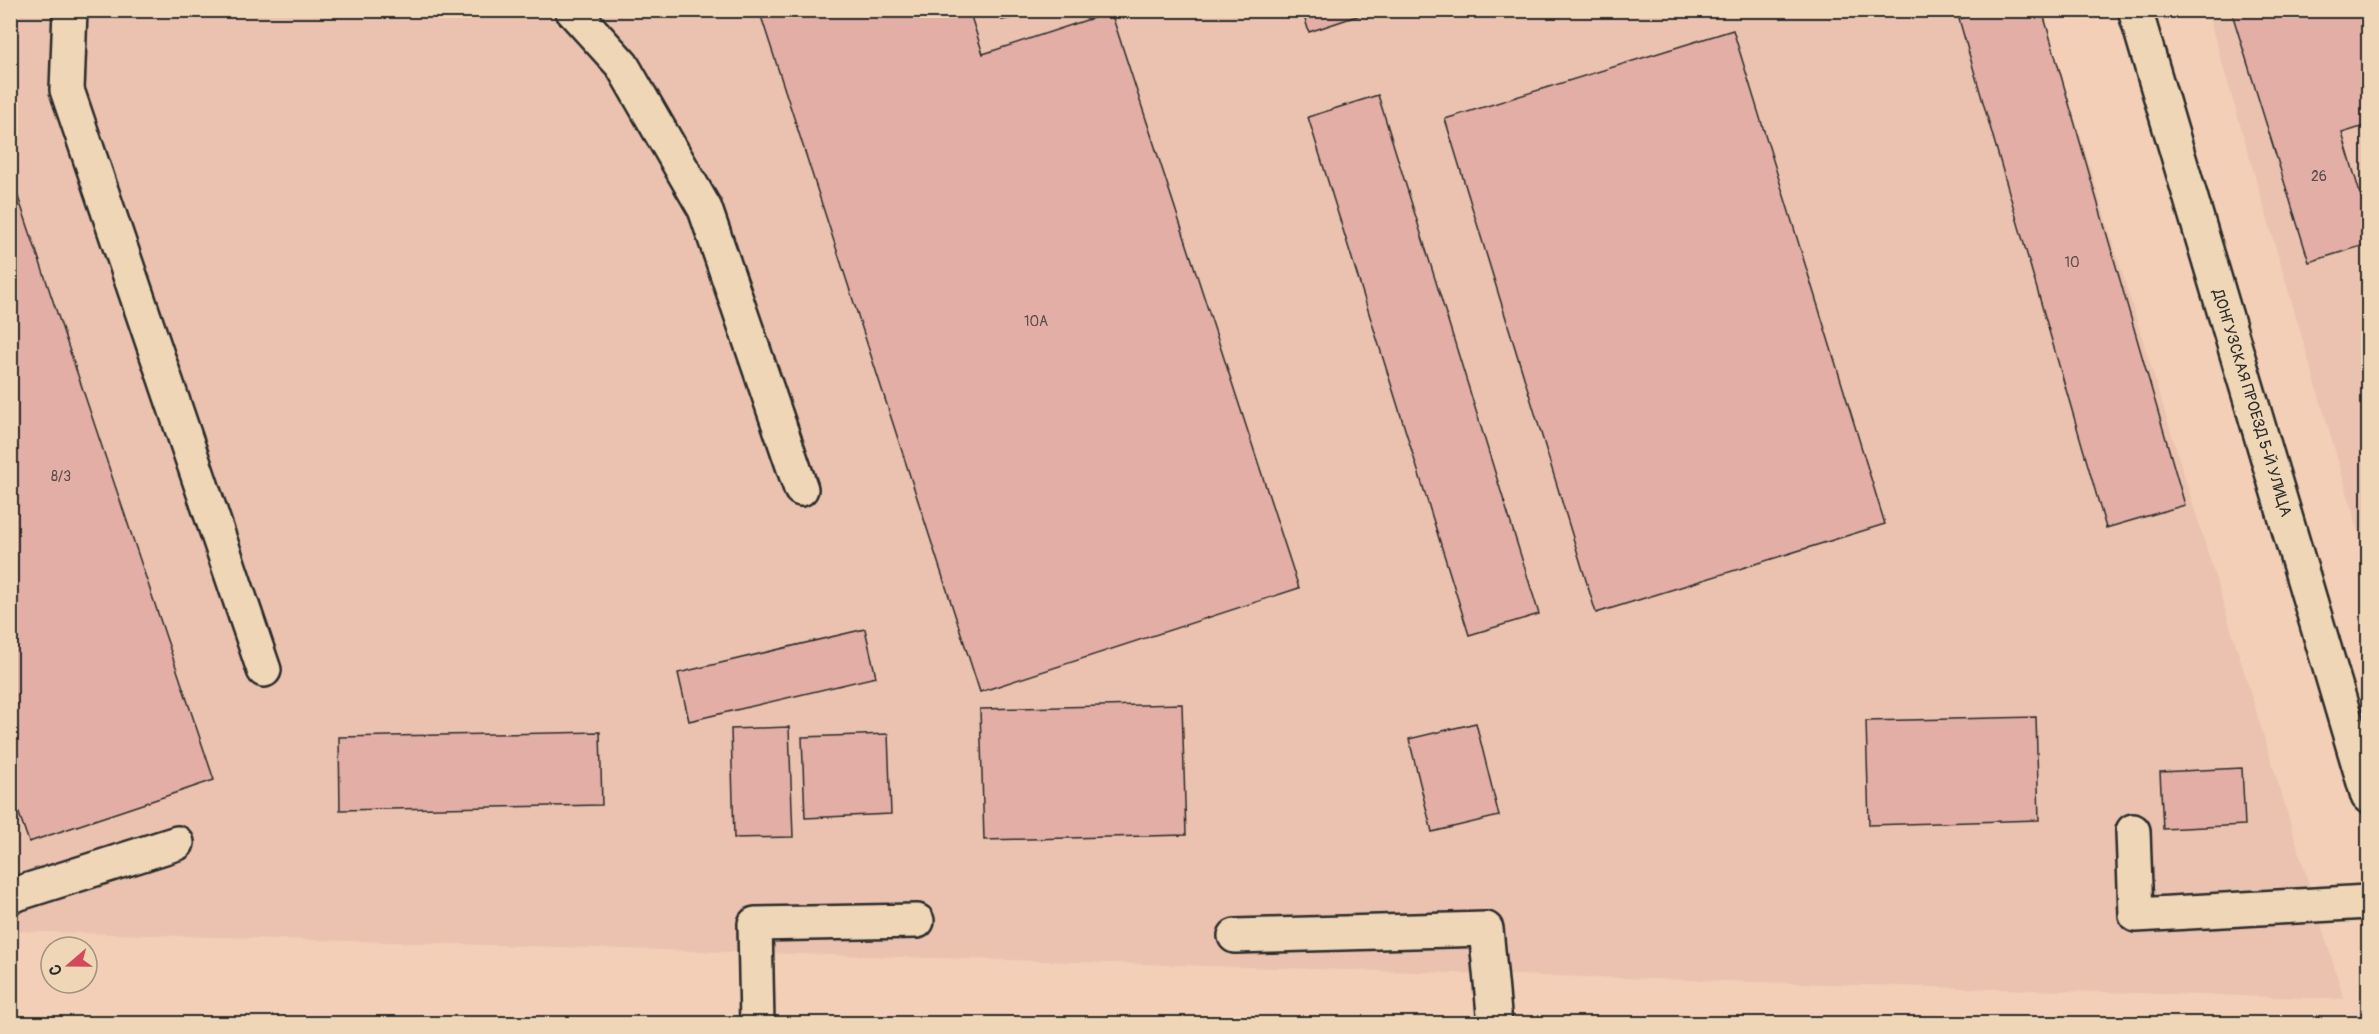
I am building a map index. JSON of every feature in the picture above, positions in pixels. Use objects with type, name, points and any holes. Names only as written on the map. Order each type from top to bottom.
[{"type":"street","points":[[70,10],[68,90],[264,670]]},
{"type":"street","points":[[572,10],[622,65],[705,209],[801,489]]},
{"type":"street","name":"ДОНГУЗСКАЯ ПРОЕЗД 5-Й УЛИЦА","points":[[2135,10],[2368,796]]},
{"type":"street","points":[[2133,831],[2136,915],[2368,902]]},
{"type":"street","points":[[10,896],[177,843]]},
{"type":"street","points":[[758,1023],[755,924],[916,921]]},
{"type":"street","points":[[1235,936],[1486,928],[1494,1023]]},
{"type":"shaded area","points":[[2042,10],[2344,999],[11,931],[11,11]]},
{"type":"shaded area","points":[[2207,11],[2368,11],[2368,564]]},
{"type":"building","points":[[759,10],[969,10],[983,54],[1111,12],[1299,588],[980,692]]},
{"type":"building","points":[[1000,10],[1052,10],[1002,20]]},
{"type":"building","points":[[1302,10],[1375,10],[1309,32]]},
{"type":"building","points":[[1987,10],[2042,10],[2185,505],[2106,528],[1959,19]]},
{"type":"building","points":[[2231,10],[2368,10],[2368,125],[2342,133],[2368,220],[2368,244],[2309,262]]},
{"type":"building","points":[[1733,30],[1885,524],[1596,613],[1445,119]]},
{"type":"building","points":[[1378,95],[1539,614],[1469,635],[1308,117]]},
{"type":"building","points":[[10,173],[214,780],[29,842],[10,788]]},
{"type":"building","points":[[865,629],[876,677],[689,721],[678,673]]},
{"type":"building","points":[[1182,704],[1186,835],[984,840],[980,709]]},
{"type":"building","points":[[2036,717],[2039,820],[1869,825],[1866,721]]},
{"type":"building","points":[[1476,723],[1499,816],[1432,832],[1409,739]]},
{"type":"building","points":[[789,727],[793,837],[734,838],[731,729]]},
{"type":"building","points":[[600,732],[602,805],[340,810],[339,737]]},
{"type":"building","points":[[888,734],[891,814],[805,818],[802,737]]},
{"type":"building","points":[[2242,768],[2245,825],[2163,829],[2160,772]]}]
